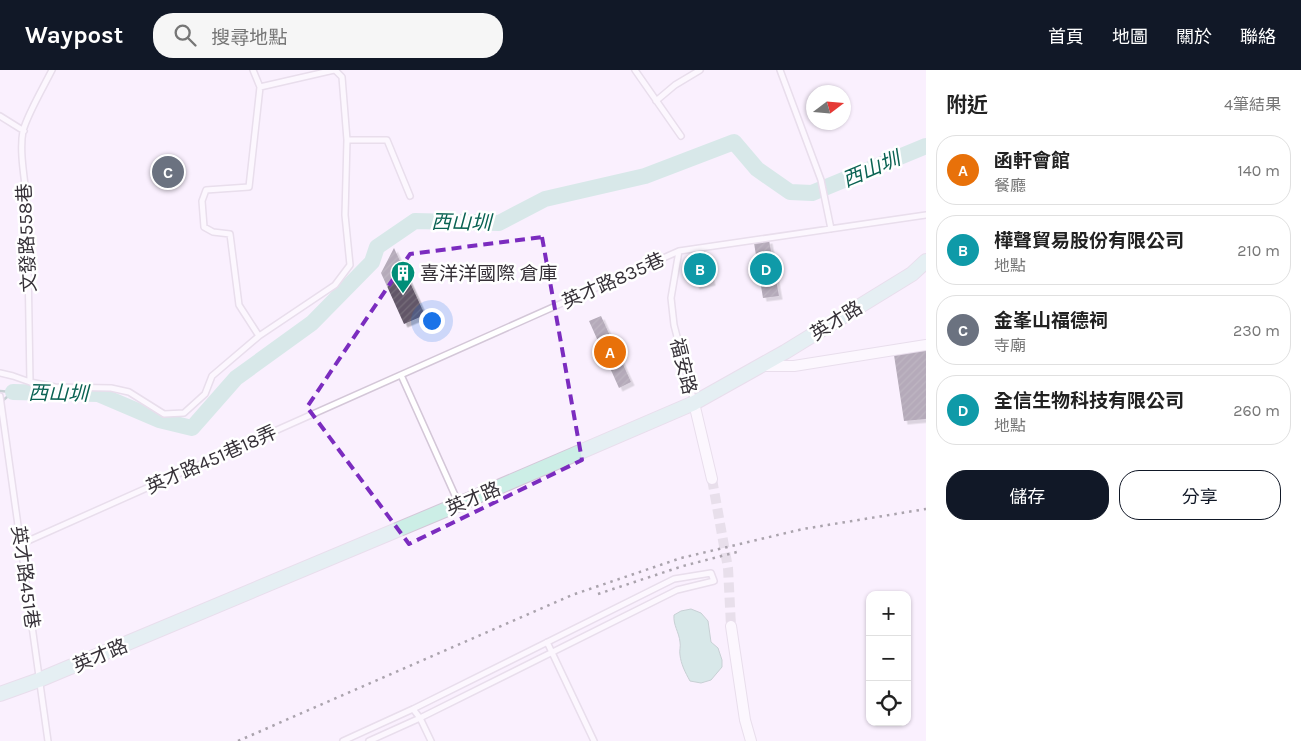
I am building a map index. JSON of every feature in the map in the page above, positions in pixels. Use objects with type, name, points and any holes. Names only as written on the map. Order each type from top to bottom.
[{"type":"street","name":"英才路","points":[[0,694],[39,680],[459,504],[694,403],[785,352],[912,274],[926,262]]},
{"type":"street","points":[[758,366],[794,366],[926,345]]},
{"type":"street","name":"福安路","points":[[694,403],[712,479]]},
{"type":"street","points":[[732,626],[745,720],[751,741]]},
{"type":"lane","name":"文發路558巷","points":[[30,382],[27,202],[23,174],[24,131],[52,70]]},
{"type":"lane","points":[[254,70],[260,87],[249,187],[206,190],[202,201],[204,227],[213,232],[230,234],[239,306],[259,336]]},
{"type":"lane","points":[[0,373],[56,387],[111,388],[129,392],[164,414],[184,413],[205,394],[212,376],[259,336],[335,284],[350,265],[345,215],[347,140],[342,77],[335,70],[260,87]]},
{"type":"lane","points":[[635,70],[681,136]]},
{"type":"lane","points":[[656,101],[675,85],[700,70]]},
{"type":"lane","points":[[780,70],[821,180],[831,229]]},
{"type":"lane","points":[[0,116],[24,131]]},
{"type":"lane","points":[[347,140],[387,140],[410,196]]},
{"type":"lane","name":"英才路835巷","points":[[401,375],[679,251],[926,215]]},
{"type":"lane","name":"福安路","points":[[679,251],[671,298],[674,325],[694,403]]},
{"type":"lane","points":[[401,375],[459,504]]},
{"type":"lane","name":"英才路451巷18弄","points":[[21,544],[401,375]]},
{"type":"lane","name":"英才路451巷","points":[[0,396],[48,741]]},
{"type":"lane","points":[[343,741],[413,709],[674,579],[711,573],[714,581],[677,590],[420,718],[369,741]]},
{"type":"lane","points":[[547,642],[594,741]]},
{"type":"lane","points":[[413,709],[420,718],[431,741]]},
{"type":"highlighted area","points":[[542,237],[582,460],[409,544],[307,407],[410,254]]},
{"type":"shaded area","points":[[691,609],[701,613],[708,621],[711,642],[718,648],[722,660],[722,667],[711,680],[701,683],[690,681],[681,662],[679,638],[674,622],[674,615]]},
{"type":"building","points":[[769,240],[779,296],[763,298],[754,243]]},
{"type":"building","name":"喜洋洋國際 倉庫","points":[[394,248],[425,315],[404,324],[381,273]]},
{"type":"building","points":[[705,251],[712,282],[696,286],[689,255]]},
{"type":"building","points":[[601,316],[631,382],[619,388],[589,321]]},
{"type":"building","points":[[926,350],[926,419],[904,421],[894,355]]},
{"type":"waterway","name":"西山圳","points":[[13,392],[98,394],[159,420],[192,428],[236,378],[312,323],[372,262],[377,247],[415,221],[499,223],[545,199],[645,176],[734,142],[757,169],[790,192],[812,193],[926,146]]},
{"type":"waterway","points":[[0,391],[12,392]]},
{"type":"waterway","points":[[1,402],[13,392]]},
{"type":"tunnel","points":[[712,479],[728,568],[731,626]]},
{"type":"railway","points":[[238,741],[572,595],[681,558],[803,529],[926,509]]},
{"type":"railway","points":[[598,594],[683,566],[737,552]]},
{"type":"place","name":"金峯山福德祠","points":[[168,172]]},
{"type":"place","name":"樺聲貿易股份有限公司","points":[[700,269]]},
{"type":"place","name":"全信生物科技有限公司","points":[[766,269]]},
{"type":"place","name":"喜洋洋國際 倉庫","points":[[403,294]]},
{"type":"place","name":"函軒會館","points":[[610,352]]}]
